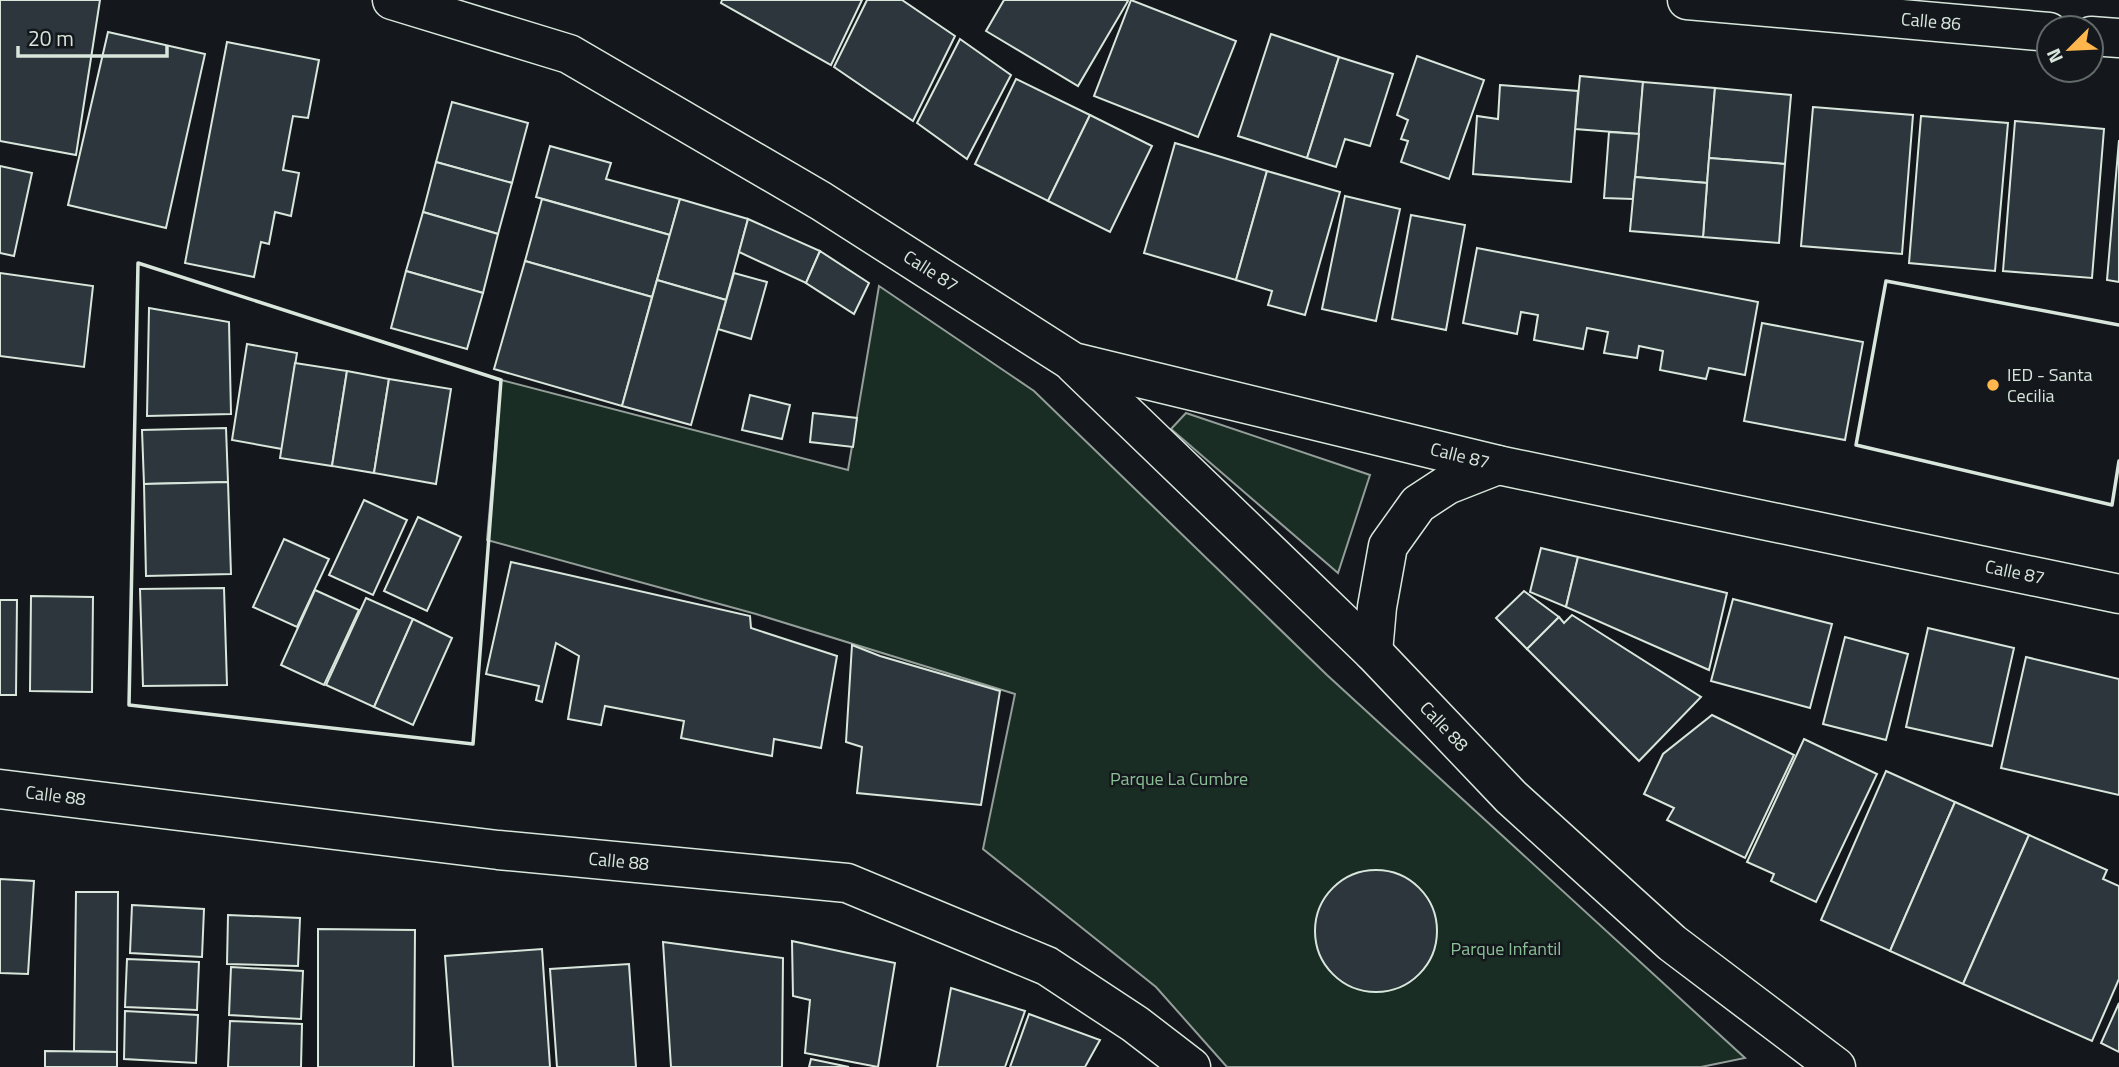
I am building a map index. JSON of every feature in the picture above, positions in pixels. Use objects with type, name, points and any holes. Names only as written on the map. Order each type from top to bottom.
[{"type":"street","name":"Calle 87","points":[[392,0],[569,54],[821,201],[1073,362],[1498,465],[2119,594]]},
{"type":"street","name":"Calle 86","points":[[1687,0],[2035,31]]},
{"type":"street","name":"Calle 88","points":[[1073,362],[1373,652],[1511,797],[1672,943],[1836,1067]]},
{"type":"street","name":"Calle 87","points":[[1373,652],[1377,607],[1388,546],[1418,503],[1447,485],[1498,465]]},
{"type":"street","name":"Calle 88","points":[[0,789],[498,850],[848,883],[1046,966],[1135,1024],[1191,1067]]},
{"type":"green space","name":"Parque La Cumbre","points":[[879,286],[1034,391],[1327,675],[1745,1058],[1701,1067],[1227,1067],[1156,987],[983,849],[1015,694],[756,614],[487,540],[501,380],[848,470]]},
{"type":"green space","points":[[1186,413],[1370,475],[1338,573],[1171,429]]},
{"type":"building","points":[[0,0],[100,0],[76,155],[0,141]]},
{"type":"building","points":[[722,0],[862,0],[831,65],[721,3]]},
{"type":"building","points":[[867,0],[902,0],[955,36],[913,121],[834,67]]},
{"type":"building","points":[[1004,0],[1128,1],[1078,86],[986,31]]},
{"type":"building","points":[[1131,0],[1236,41],[1198,137],[1094,96]]},
{"type":"building","points":[[108,32],[205,54],[166,228],[68,205]]},
{"type":"building","points":[[1271,34],[1339,57],[1307,158],[1238,136]]},
{"type":"building","points":[[960,39],[1011,75],[967,159],[917,123]]},
{"type":"building","points":[[227,42],[319,60],[308,118],[293,116],[283,170],[299,173],[291,216],[275,212],[269,244],[261,242],[254,277],[185,263]]},
{"type":"building","points":[[1417,56],[1484,80],[1449,179],[1401,162],[1408,141],[1401,139],[1408,120],[1397,115]]},
{"type":"building","points":[[1339,57],[1393,74],[1370,146],[1345,139],[1336,167],[1307,158]]},
{"type":"building","points":[[1580,76],[1643,82],[1639,134],[1575,129]]},
{"type":"building","points":[[1016,79],[1090,115],[1048,201],[975,164]]},
{"type":"building","points":[[1643,82],[1715,88],[1707,183],[1635,177]]},
{"type":"building","points":[[1500,85],[1578,91],[1571,182],[1473,174],[1477,116],[1498,119]]},
{"type":"building","points":[[1715,88],[1791,95],[1785,164],[1709,158]]},
{"type":"building","points":[[452,102],[528,123],[512,183],[436,162]]},
{"type":"building","points":[[1813,107],[1913,115],[1902,254],[1801,246]]},
{"type":"building","points":[[1090,115],[1152,146],[1110,232],[1048,201]]},
{"type":"building","points":[[1921,116],[2008,123],[1995,271],[1909,263]]},
{"type":"building","points":[[2015,121],[2104,129],[2092,278],[2003,271]]},
{"type":"building","points":[[1609,132],[1639,134],[1633,199],[1604,198]]},
{"type":"building","points":[[2119,140],[2119,282],[2107,280]]},
{"type":"building","points":[[1175,143],[1267,171],[1236,280],[1144,253]]},
{"type":"building","points":[[550,146],[611,163],[606,179],[680,199],[670,235],[536,197]]},
{"type":"building","points":[[1709,158],[1785,164],[1779,243],[1703,237]]},
{"type":"building","points":[[436,162],[512,183],[498,234],[423,212]]},
{"type":"building","points":[[0,166],[32,173],[14,256],[0,253]]},
{"type":"building","points":[[1267,171],[1340,192],[1305,315],[1268,305],[1272,291],[1236,280]]},
{"type":"building","points":[[1635,177],[1707,183],[1703,237],[1630,231]]},
{"type":"building","points":[[1345,196],[1400,209],[1376,321],[1322,309]]},
{"type":"building","points":[[542,199],[670,235],[652,297],[525,261]]},
{"type":"building","points":[[680,199],[748,219],[726,300],[657,280]]},
{"type":"building","points":[[423,212],[498,234],[483,293],[406,271]]},
{"type":"building","points":[[1411,215],[1465,225],[1446,330],[1392,319]]},
{"type":"building","points":[[748,219],[820,251],[806,283],[739,252]]},
{"type":"building","points":[[1477,248],[1758,302],[1745,375],[1709,368],[1706,379],[1660,370],[1663,351],[1639,346],[1637,358],[1604,353],[1608,332],[1587,328],[1583,349],[1534,340],[1538,315],[1521,312],[1517,334],[1463,323]]},
{"type":"building","points":[[820,251],[869,283],[854,314],[806,283]]},
{"type":"building","points":[[525,261],[652,297],[622,406],[494,369]]},
{"type":"building","points":[[406,271],[483,293],[467,349],[391,328]]},
{"type":"building","points":[[0,273],[93,286],[84,367],[0,356]]},
{"type":"building","points":[[734,273],[767,282],[751,339],[718,329]]},
{"type":"building","points":[[657,280],[726,300],[691,425],[622,406]]},
{"type":"building","points":[[149,308],[229,322],[231,414],[147,416]]},
{"type":"building","points":[[1762,323],[1863,342],[1845,440],[1744,421]]},
{"type":"building","points":[[247,344],[297,353],[282,449],[232,440]]},
{"type":"building","points":[[295,363],[347,371],[332,466],[280,458]]},
{"type":"building","points":[[347,371],[389,379],[374,473],[332,466]]},
{"type":"building","points":[[389,379],[451,389],[436,484],[374,473]]},
{"type":"building","points":[[750,395],[790,405],[782,439],[742,430]]},
{"type":"building","points":[[813,413],[857,418],[853,447],[810,442]]},
{"type":"building","points":[[226,428],[228,482],[144,484],[142,430]]},
{"type":"building","points":[[228,482],[231,574],[146,576],[144,484]]},
{"type":"building","points":[[364,500],[407,520],[373,595],[329,575]]},
{"type":"building","points":[[418,517],[461,537],[427,611],[384,591]]},
{"type":"building","points":[[284,539],[329,559],[297,627],[253,607]]},
{"type":"building","points":[[1541,548],[1578,557],[1566,607],[1530,592]]},
{"type":"building","points":[[1578,557],[1727,593],[1709,670],[1566,607]]},
{"type":"building","points":[[511,562],[750,616],[751,628],[837,656],[821,748],[774,739],[772,756],[681,738],[684,721],[605,706],[601,725],[568,719],[579,656],[556,643],[542,702],[536,700],[539,686],[486,674]]},
{"type":"building","points":[[224,588],[227,685],[143,686],[140,589]]},
{"type":"building","points":[[315,590],[359,610],[324,685],[281,665]]},
{"type":"building","points":[[1524,591],[1559,617],[1527,649],[1496,618]]},
{"type":"building","points":[[31,596],[93,597],[92,692],[30,691]]},
{"type":"building","points":[[366,598],[413,619],[374,707],[326,685]]},
{"type":"building","points":[[1733,599],[1832,624],[1810,708],[1711,681]]},
{"type":"building","points":[[0,600],[17,600],[16,695],[0,695]]},
{"type":"building","points":[[1572,615],[1701,697],[1639,761],[1527,649],[1559,617],[1564,623]]},
{"type":"building","points":[[413,619],[452,638],[413,725],[374,707]]},
{"type":"building","points":[[1928,628],[2014,648],[1992,746],[1906,727]]},
{"type":"building","points":[[1845,637],[1908,654],[1886,740],[1823,724]]},
{"type":"building","points":[[852,645],[880,656],[1000,691],[981,805],[857,793],[862,747],[846,742]]},
{"type":"building","points":[[2026,657],[2119,679],[2119,795],[2001,768]]},
{"type":"building","points":[[1712,715],[1794,755],[1745,858],[1667,820],[1674,808],[1644,794],[1663,754]]},
{"type":"building","points":[[1804,739],[1877,774],[1816,902],[1771,881],[1774,874],[1747,862]]},
{"type":"building","points":[[1886,771],[1955,802],[1890,951],[1821,920]]},
{"type":"building","points":[[1955,802],[2029,835],[1963,984],[1890,951]]},
{"type":"building","points":[[2029,835],[2107,870],[2103,879],[2119,886],[2119,979],[2092,1041],[1963,984]]},
{"type":"building","points":[[1376,870],[1399,875],[1419,888],[1432,908],[1437,931],[1432,954],[1419,974],[1399,987],[1376,992],[1353,987],[1333,974],[1320,954],[1315,931],[1320,908],[1333,888],[1353,875]]},
{"type":"building","points":[[0,879],[34,881],[28,974],[0,973]]},
{"type":"building","points":[[76,892],[118,892],[117,1052],[74,1051]]},
{"type":"building","points":[[132,905],[204,909],[202,957],[130,953]]},
{"type":"building","points":[[228,915],[300,918],[298,966],[227,964]]},
{"type":"building","points":[[318,929],[415,930],[414,1067],[318,1067]]},
{"type":"building","points":[[792,941],[895,963],[878,1067],[805,1053],[810,1000],[793,996]]},
{"type":"building","points":[[663,942],[783,958],[782,1067],[671,1067]]},
{"type":"building","points":[[542,949],[550,1067],[453,1067],[445,956]]},
{"type":"building","points":[[127,959],[199,962],[197,1010],[125,1007]]},
{"type":"building","points":[[629,964],[636,1067],[557,1067],[550,969]]},
{"type":"building","points":[[231,967],[303,971],[301,1019],[229,1015]]},
{"type":"building","points":[[951,988],[1025,1011],[1005,1067],[937,1067]]},
{"type":"building","points":[[2119,1003],[2119,1052],[2101,1043]]},
{"type":"building","points":[[125,1011],[198,1015],[196,1063],[124,1059]]},
{"type":"building","points":[[1029,1014],[1100,1040],[1085,1067],[1010,1067]]},
{"type":"building","points":[[230,1021],[302,1024],[301,1067],[228,1067]]},
{"type":"building","points":[[45,1051],[117,1052],[117,1067],[45,1067]]},
{"type":"building","points":[[811,1059],[849,1067],[809,1067]]},
{"type":"wall","points":[[138,263],[501,380],[473,744],[129,705],[138,263]]},
{"type":"wall","points":[[2119,325],[1886,281],[1856,445],[2112,505],[2119,461]]},
{"type":"place","name":"IED - Santa Cecilia","points":[[1993,385]]},
{"type":"park label","name":"Parque Infantil","points":[[1506,949]]}]
